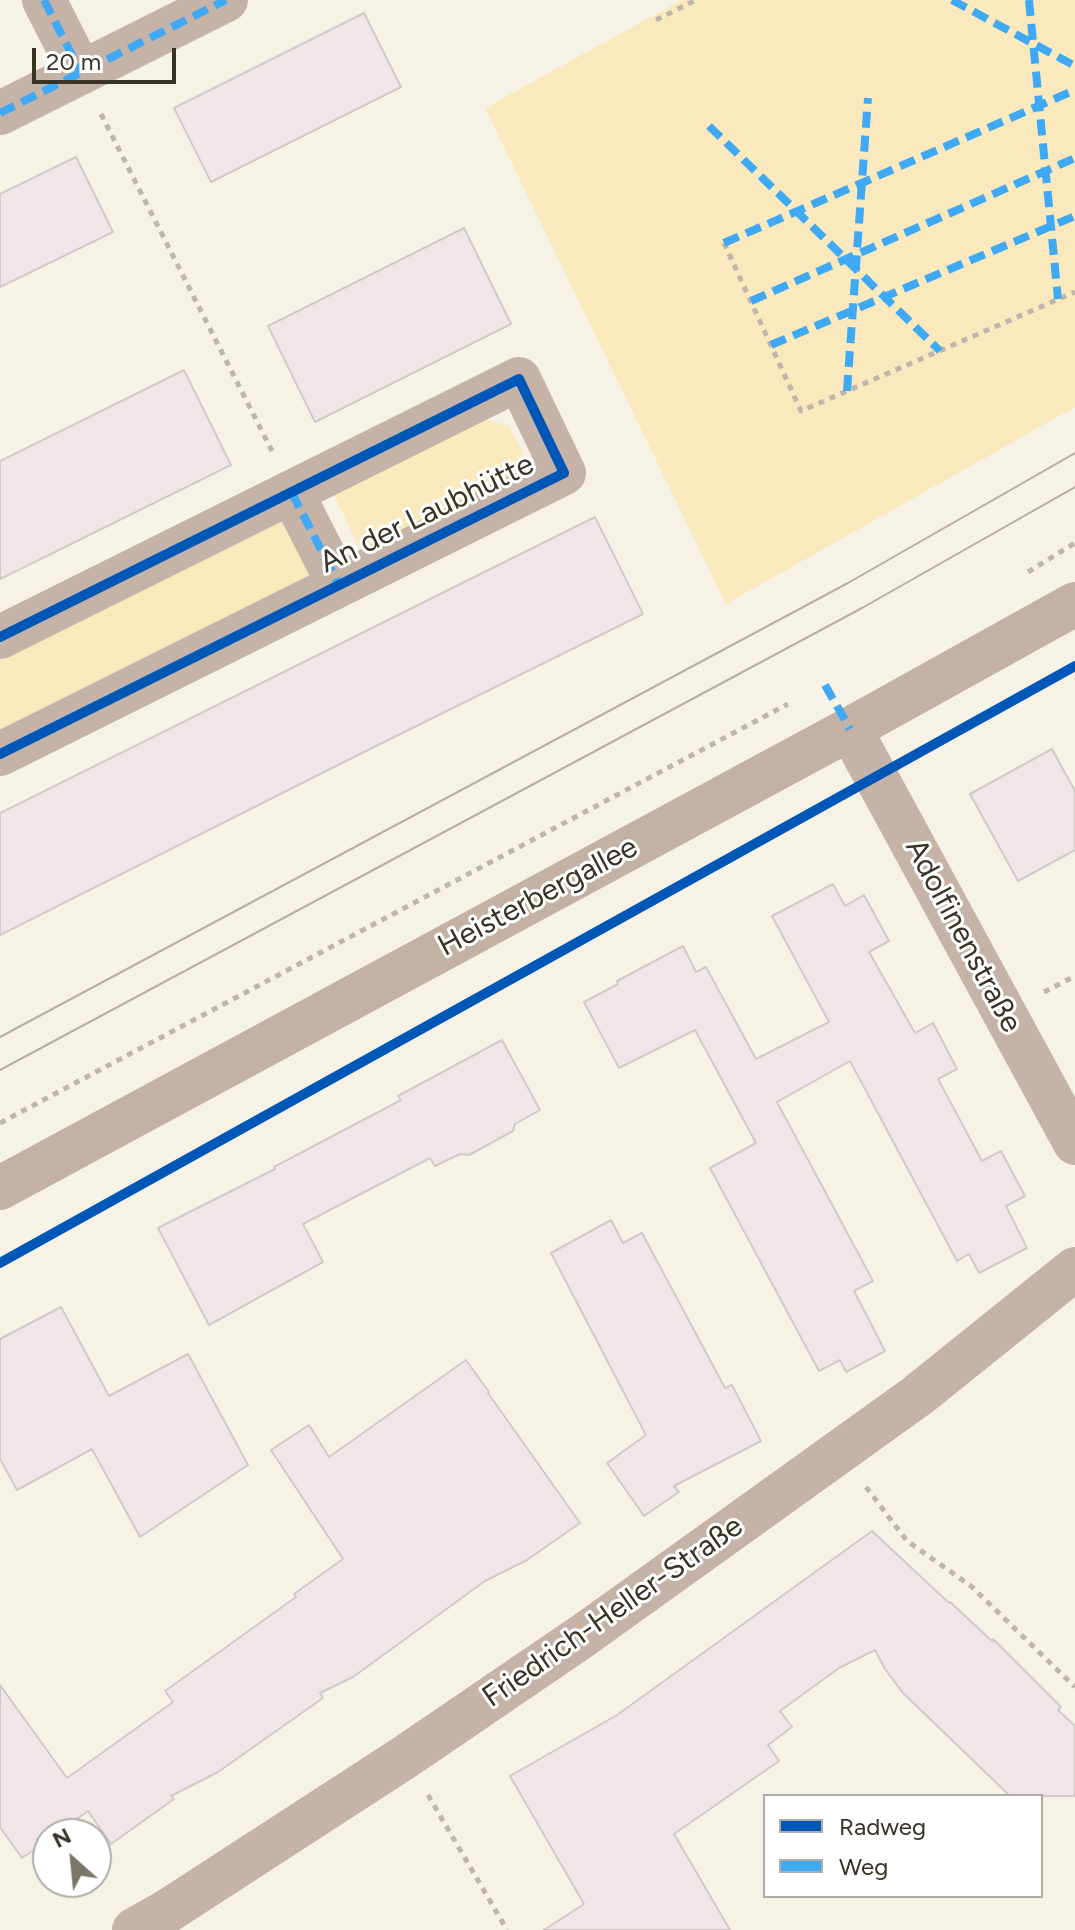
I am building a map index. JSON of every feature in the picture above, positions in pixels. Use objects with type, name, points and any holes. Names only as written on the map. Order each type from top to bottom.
[{"type":"main road","name":"Heisterbergallee","points":[[0,1188],[850,729],[1075,604]]},
{"type":"street","points":[[44,0],[81,73]]},
{"type":"street","points":[[0,113],[226,0]]},
{"type":"street","name":"An der Laubhütte","points":[[0,637],[519,379],[564,473],[0,754]]},
{"type":"street","points":[[292,493],[339,585]]},
{"type":"street","name":"Adolfinenstraße","points":[[850,729],[1075,1143]]},
{"type":"street","name":"Friedrich-Heller-Straße","points":[[134,1930],[405,1757],[584,1635],[917,1396],[1075,1269]]},
{"type":"path","points":[[656,20],[696,0]]},
{"type":"path","points":[[81,73],[292,493]]},
{"type":"path","points":[[724,243],[801,411],[1075,292]]},
{"type":"path","points":[[1021,576],[1075,543]]},
{"type":"path","points":[[0,1123],[797,700]]},
{"type":"path","points":[[839,1451],[907,1541],[971,1586],[1075,1687]]},
{"type":"path","points":[[405,1757],[507,1930]]},
{"type":"shaded area","points":[[682,0],[1075,0],[1075,407],[726,604],[485,108]]},
{"type":"shaded area","points":[[477,417],[509,426],[523,452],[511,483],[364,557],[331,489]]},
{"type":"shaded area","points":[[280,517],[315,574],[0,739],[0,654]]},
{"type":"building","points":[[364,13],[401,87],[211,182],[174,108]]},
{"type":"building","points":[[76,157],[113,232],[0,287],[0,194]]},
{"type":"building","points":[[464,228],[511,324],[315,422],[268,326]]},
{"type":"building","points":[[184,370],[231,465],[0,579],[0,461]]},
{"type":"building","points":[[595,517],[643,614],[0,935],[0,813]]},
{"type":"building","points":[[1052,749],[1075,791],[1075,850],[1018,881],[970,794]]},
{"type":"building","points":[[833,884],[845,906],[864,895],[889,941],[869,952],[915,1033],[933,1023],[957,1069],[938,1079],[982,1161],[1001,1151],[1025,1196],[1006,1206],[1027,1248],[979,1273],[969,1254],[957,1261],[850,1061],[777,1102],[873,1281],[854,1291],[885,1351],[846,1372],[840,1360],[819,1371],[710,1168],[756,1143],[695,1030],[619,1068],[584,1002],[683,946],[696,972],[706,967],[756,1059],[829,1022],[772,916]]},
{"type":"building","points":[[502,1040],[540,1110],[515,1124],[513,1131],[469,1155],[460,1154],[435,1166],[430,1158],[303,1224],[323,1262],[209,1325],[158,1228],[275,1169],[401,1100],[398,1096]]},
{"type":"building","points":[[611,1220],[623,1243],[642,1233],[725,1388],[732,1385],[761,1441],[674,1486],[679,1492],[644,1516],[607,1463],[646,1435],[551,1253]]},
{"type":"building","points":[[61,1307],[109,1396],[188,1354],[248,1465],[140,1537],[92,1449],[17,1490],[0,1459],[0,1339]]},
{"type":"building","points":[[466,1360],[580,1523],[527,1560],[485,1581],[353,1677],[320,1693],[323,1698],[218,1772],[171,1796],[174,1799],[112,1843],[112,1818],[93,1818],[88,1811],[78,1818],[32,1818],[32,1851],[22,1858],[0,1827],[0,1685],[67,1778],[173,1702],[165,1691],[296,1597],[294,1594],[343,1559],[271,1450],[309,1425],[329,1457]]},
{"type":"building","points":[[872,1531],[949,1603],[993,1639],[1061,1707],[1058,1710],[1075,1726],[1075,1796],[1008,1794],[903,1693],[875,1650],[839,1668],[780,1711],[792,1727],[768,1745],[779,1761],[674,1834],[730,1930],[544,1930],[584,1904],[510,1776],[617,1715]]},
{"type":"tram line","points":[[0,1037],[848,583],[1075,453]]},
{"type":"tram line","points":[[0,1070],[862,608],[1075,487]]},
{"type":"marked path","points":[[44,0],[81,73]]},
{"type":"marked path","points":[[0,113],[226,0]]},
{"type":"marked path","points":[[952,0],[1075,66]]},
{"type":"marked path","points":[[1029,0],[1058,299]]},
{"type":"marked path","points":[[724,243],[1075,90]]},
{"type":"marked path","points":[[847,391],[868,98]]},
{"type":"marked path","points":[[709,126],[940,351]]},
{"type":"marked path","points":[[751,301],[1075,158]]},
{"type":"marked path","points":[[771,345],[1075,216]]},
{"type":"marked path","points":[[292,493],[339,585]]},
{"type":"marked path","points":[[825,685],[850,729]]},
{"type":"cycle path","points":[[0,637],[519,379],[564,473],[0,754]]},
{"type":"cycle path","points":[[0,1263],[1075,666]]}]
